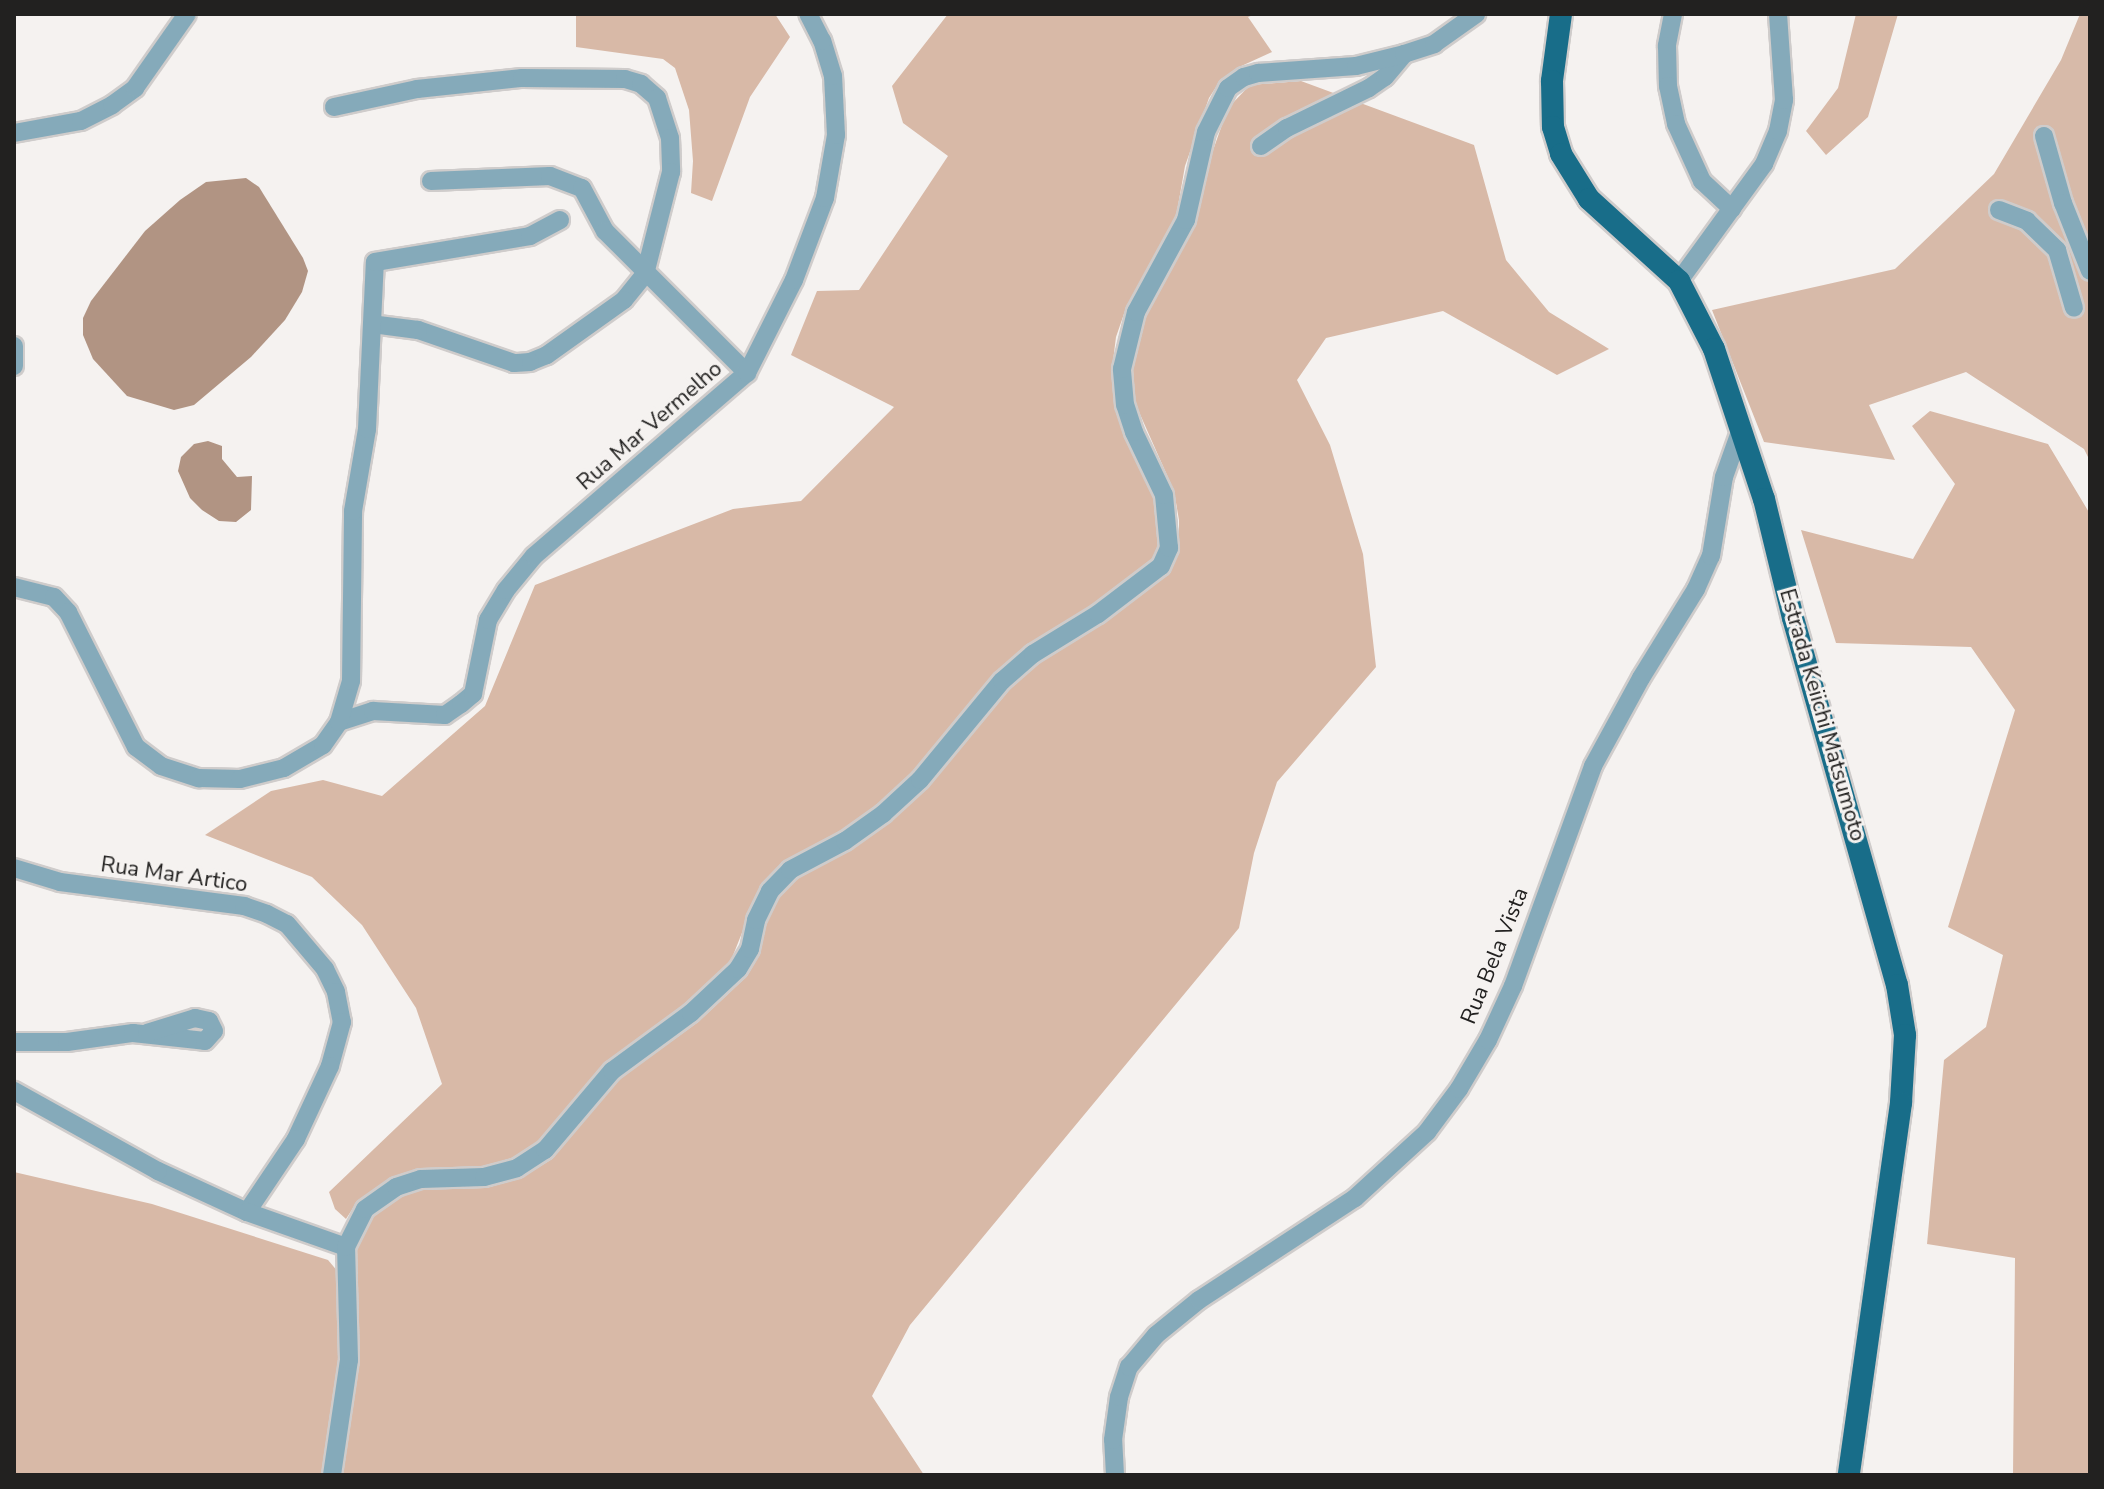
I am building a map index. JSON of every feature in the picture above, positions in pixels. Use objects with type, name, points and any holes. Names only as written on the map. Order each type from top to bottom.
[{"type":"main road","name":"Estrada Keiichi Matsumoto","points":[[1561,14],[1552,81],[1553,127],[1561,154],[1589,199],[1679,281],[1714,349],[1741,429],[1874,892],[1897,985],[1905,1035],[1901,1103],[1849,1475]]},
{"type":"street","points":[[14,133],[81,121],[112,105],[135,88],[187,14]]},
{"type":"street","name":"Rua Mar Vermelho","points":[[339,722],[373,711],[445,715],[473,694],[488,620],[506,590],[534,556],[747,373],[794,280],[825,198],[836,135],[833,76],[822,41],[808,14]]},
{"type":"street","points":[[332,1475],[349,1360],[346,1247],[365,1209],[396,1187],[421,1179],[484,1177],[517,1168],[545,1150],[612,1071],[691,1013],[738,969],[750,949],[756,920],[770,891],[790,870],[845,841],[883,814],[920,780],[1002,681],[1033,654],[1098,614],[1161,566],[1169,548],[1164,495],[1129,419],[1122,369],[1136,312],[1186,220],[1195,168],[1219,103],[1228,88],[1244,77],[1356,66],[1404,54],[1434,44],[1476,14]]},
{"type":"street","points":[[1673,14],[1667,59],[1676,124],[1702,181],[1732,209]]},
{"type":"street","points":[[1679,281],[1764,164],[1778,131],[1784,100],[1778,14]]},
{"type":"street","points":[[1261,146],[1287,128],[1369,88],[1385,77],[1404,54]]},
{"type":"street","points":[[334,107],[417,89],[522,78],[625,79],[641,84],[657,98],[665,117],[671,172],[645,274],[624,300],[547,355],[530,362],[506,362],[418,330],[372,324]]},
{"type":"street","points":[[2044,136],[2063,203],[2090,271]]},
{"type":"street","points":[[431,181],[550,176],[582,188],[605,231],[747,373]]},
{"type":"street","points":[[1999,210],[2027,221],[2057,250],[2074,308]]},
{"type":"street","points":[[14,587],[54,597],[68,612],[136,747],[161,766],[199,778],[240,779],[284,768],[323,745],[339,722],[351,681],[353,511],[367,429],[375,262],[530,236],[560,220]]},
{"type":"street","points":[[14,346],[14,366]]},
{"type":"street","name":"Rua Bela Vista","points":[[1115,1475],[1113,1440],[1119,1397],[1129,1367],[1156,1335],[1199,1300],[1355,1198],[1427,1132],[1459,1089],[1488,1040],[1513,986],[1593,766],[1626,702],[1696,589],[1711,556],[1724,477],[1741,429]]},
{"type":"street","name":"Rua Mar Artico","points":[[14,868],[60,882],[244,906],[287,924],[325,969],[336,992],[342,1022],[330,1066],[296,1139],[247,1212]]},
{"type":"street","points":[[14,1042],[48,1043],[147,1033],[198,1041]]},
{"type":"street","points":[[14,1091],[158,1171],[247,1212],[346,1247]]},
{"type":"shaded area","points":[[576,14],[775,14],[790,37],[750,97],[712,201],[691,193],[693,161],[689,110],[675,68],[663,59],[576,47]]},
{"type":"shaded area","points":[[948,14],[1256,14],[1248,17],[1272,52],[1237,68],[1220,81],[1209,98],[1185,166],[1176,217],[1126,308],[1116,337],[1112,369],[1115,407],[1154,498],[1158,546],[1152,560],[1093,606],[1026,646],[995,674],[912,773],[877,805],[840,832],[783,862],[761,885],[730,963],[685,1005],[605,1063],[538,1142],[512,1158],[483,1167],[420,1169],[392,1177],[357,1202],[346,1219],[335,1209],[329,1192],[442,1084],[416,1008],[362,925],[312,877],[205,835],[271,791],[323,780],[382,796],[485,706],[535,585],[733,509],[801,501],[894,407],[791,355],[817,291],[859,290],[948,156],[903,123],[892,86]]},
{"type":"shaded area","points":[[1856,14],[1898,14],[1868,117],[1826,155],[1806,131],[1838,88]]},
{"type":"shaded area","points":[[2080,14],[2090,14],[2090,461],[2084,449],[1966,372],[1869,405],[1895,460],[1764,442],[1712,310],[1895,269],[1994,174],[2061,60]]},
{"type":"shaded area","points":[[1301,81],[1474,145],[1506,260],[1549,312],[1609,349],[1557,375],[1443,311],[1326,338],[1297,380],[1330,445],[1363,554],[1376,667],[1277,782],[1254,853],[1239,928],[910,1325],[872,1396],[924,1475],[341,1475],[358,1360],[357,1245],[373,1216],[401,1196],[423,1189],[486,1188],[521,1178],[552,1159],[619,1079],[698,1022],[747,976],[760,953],[766,923],[778,897],[796,878],[850,850],[890,822],[927,787],[1010,689],[1040,662],[1104,623],[1170,573],[1179,550],[1179,520],[1174,491],[1135,403],[1133,369],[1137,342],[1145,316],[1196,224],[1206,170],[1228,108],[1250,85]]},
{"type":"shaded area","points":[[246,178],[259,187],[303,258],[308,271],[302,292],[285,320],[251,357],[194,405],[174,410],[127,396],[93,359],[83,335],[83,318],[91,301],[145,231],[180,200],[206,182]]},
{"type":"shaded area","points":[[1930,411],[2048,444],[2090,514],[2090,1475],[2013,1475],[2015,1258],[1927,1244],[1944,1060],[1986,1027],[2003,955],[1948,927],[2015,710],[1971,647],[1836,643],[1801,530],[1913,559],[1955,484],[1912,426]]},
{"type":"shaded area","points":[[208,441],[222,446],[222,459],[237,477],[252,476],[251,510],[236,522],[219,521],[202,510],[190,498],[178,471],[181,457],[194,444]]},
{"type":"shaded area","points":[[14,1172],[152,1204],[328,1260],[339,1273],[341,1359],[323,1475],[14,1475]]}]
